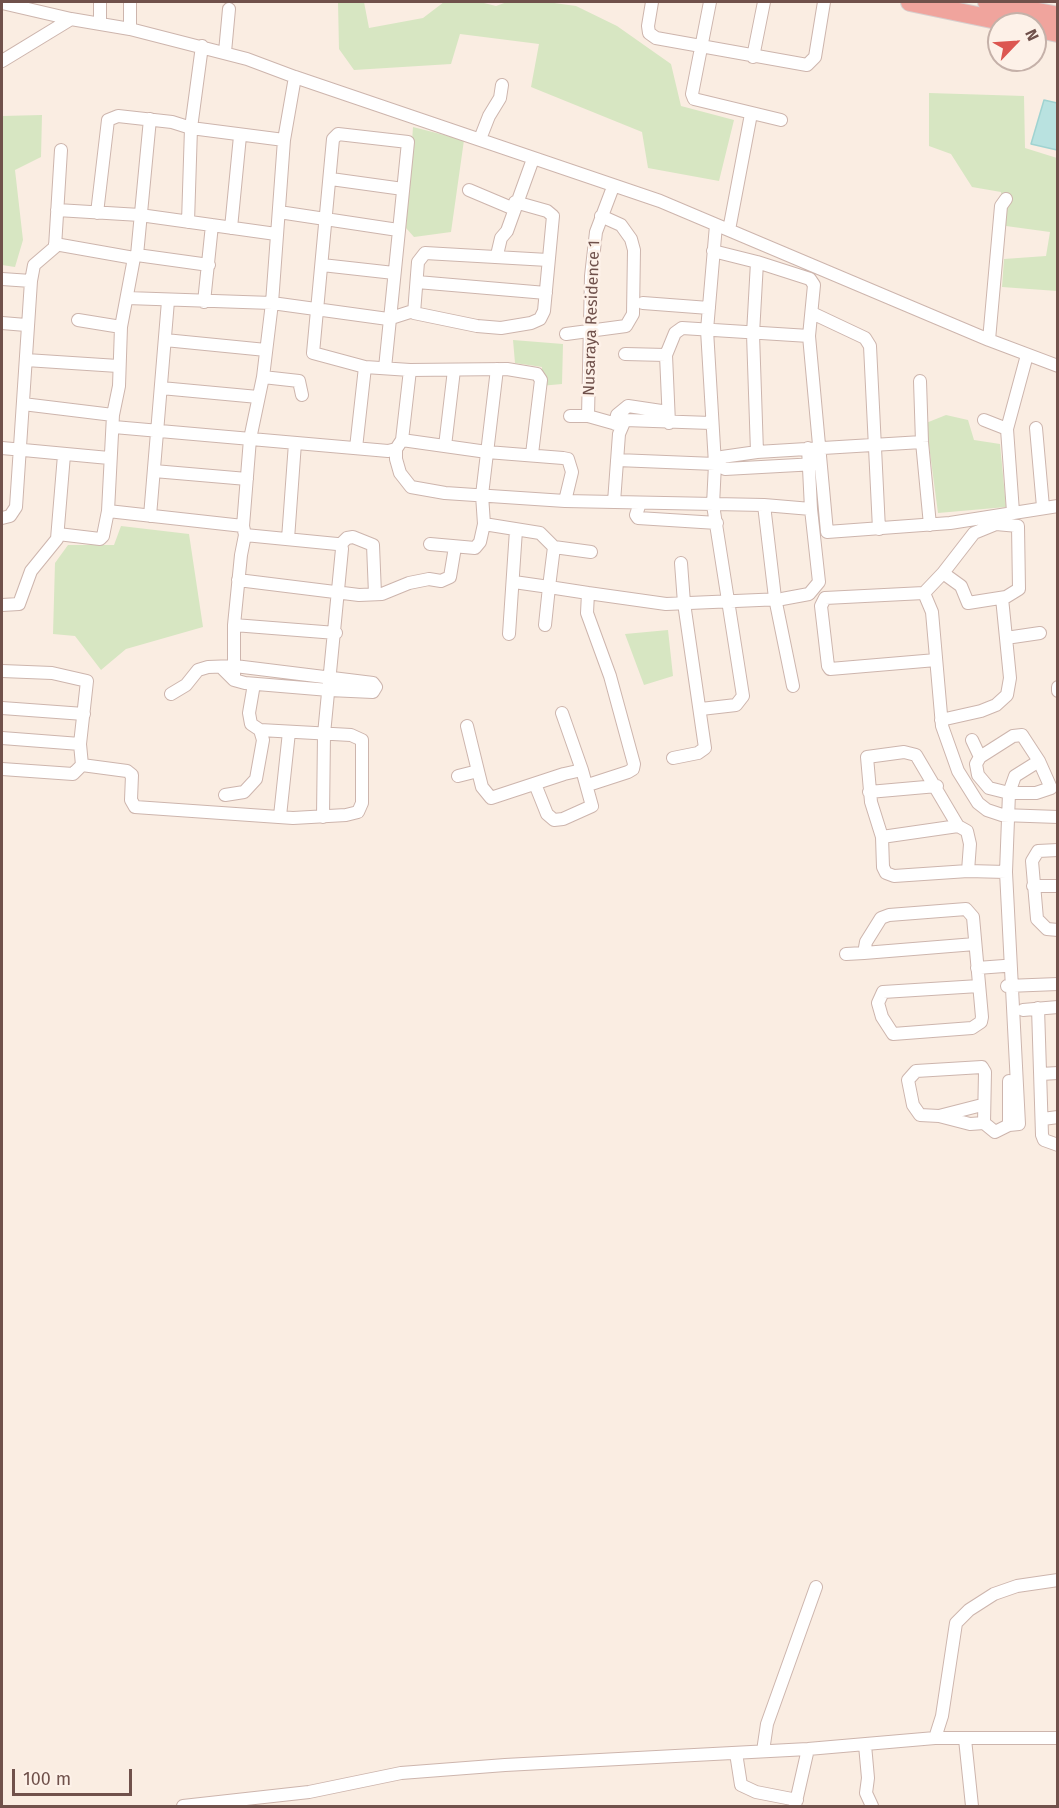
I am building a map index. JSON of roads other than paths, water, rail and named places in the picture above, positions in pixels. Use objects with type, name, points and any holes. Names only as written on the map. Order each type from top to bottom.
[{"type":"highway","points":[[910,2],[987,18]]},
{"type":"highway","points":[[987,2],[1058,16]]},
{"type":"street","points":[[100,2],[100,24]]},
{"type":"street","points":[[130,2],[130,29]]},
{"type":"street","points":[[652,2],[648,26],[652,36],[703,48],[807,64],[814,57],[824,2]]},
{"type":"street","points":[[710,2],[703,48],[692,94],[694,99],[781,120]]},
{"type":"street","points":[[753,57],[764,2]]},
{"type":"street","points":[[2,3],[71,19],[130,29],[225,52],[480,139],[613,187],[660,201],[989,340],[1058,366]]},
{"type":"street","points":[[225,52],[229,9]]},
{"type":"street","points":[[2,61],[71,19]]},
{"type":"street","points":[[188,222],[191,128],[202,46]]},
{"type":"street","points":[[234,680],[234,626],[244,531],[250,439],[263,377],[272,303],[284,140],[295,77]]},
{"type":"street","points":[[480,139],[489,116],[499,101],[502,85]]},
{"type":"street","points":[[729,230],[751,114]]},
{"type":"street","points":[[98,213],[108,120],[118,116],[150,119],[240,136],[284,140]]},
{"type":"street","points":[[58,534],[102,539],[108,511],[121,327],[135,257],[150,119]]},
{"type":"street","points":[[386,368],[388,319],[408,143],[404,140],[338,134],[333,139],[313,353],[365,367],[410,370],[497,369],[536,374],[541,379],[532,454]]},
{"type":"street","points":[[231,228],[240,136]]},
{"type":"street","points":[[2,518],[10,516],[16,507],[26,360],[26,325],[31,281],[34,266],[52,250],[55,244],[61,150]]},
{"type":"street","points":[[502,256],[501,238],[507,231],[514,206],[533,159]]},
{"type":"street","points":[[331,179],[403,189]]},
{"type":"street","name":"Nusaraya Residence 1","points":[[588,416],[591,276],[596,232],[613,187]]},
{"type":"street","points":[[469,190],[514,206],[547,211],[553,216],[544,311],[540,319],[511,327],[477,326],[417,316],[413,311],[419,259],[425,253],[548,260]]},
{"type":"street","points":[[989,340],[1001,206],[1006,199]]},
{"type":"street","points":[[57,210],[140,215],[276,234]]},
{"type":"street","points":[[279,212],[398,230]]},
{"type":"street","points":[[566,334],[626,326],[633,314],[634,250],[632,239],[621,225],[602,216]]},
{"type":"street","points":[[204,302],[212,225]]},
{"type":"street","points":[[701,710],[736,705],[743,700],[713,505],[715,464],[707,330],[716,225]]},
{"type":"street","points":[[55,244],[135,257],[209,265]]},
{"type":"street","points":[[713,251],[771,264],[810,279],[814,285],[808,336],[815,464],[827,532]]},
{"type":"street","points":[[757,262],[753,334],[757,452]]},
{"type":"street","points":[[322,265],[394,273]]},
{"type":"street","points":[[2,279],[31,281]]},
{"type":"street","points":[[417,282],[546,293]]},
{"type":"street","points":[[127,298],[272,303],[388,319],[413,311]]},
{"type":"street","points":[[150,516],[168,301]]},
{"type":"street","points":[[643,303],[709,308]]},
{"type":"street","points":[[812,314],[869,343],[879,529]]},
{"type":"street","points":[[78,320],[121,327]]},
{"type":"street","points":[[2,323],[26,325]]},
{"type":"street","points":[[668,417],[666,355],[678,329],[808,336]]},
{"type":"street","points":[[165,340],[266,350]]},
{"type":"street","points":[[625,354],[666,355]]},
{"type":"street","points":[[1013,512],[1007,429],[1027,355]]},
{"type":"street","points":[[26,360],[118,366]]},
{"type":"street","points":[[356,448],[365,367]]},
{"type":"street","points":[[430,544],[478,547],[484,524],[482,495],[497,369]]},
{"type":"street","points":[[410,370],[396,459],[400,473],[411,487],[445,493],[565,501],[764,505],[811,509]]},
{"type":"street","points":[[445,446],[454,370]]},
{"type":"street","points":[[263,377],[299,381],[302,395]]},
{"type":"street","points":[[920,381],[922,442],[930,525]]},
{"type":"street","points":[[161,388],[258,397]]},
{"type":"street","points":[[23,404],[113,421],[156,432],[356,448],[399,444],[445,446],[568,459],[572,472],[565,501]]},
{"type":"street","points":[[570,416],[588,416],[618,424],[628,419],[668,417],[711,423]]},
{"type":"street","points":[[984,420],[1007,429]]},
{"type":"street","points":[[614,502],[618,424]]},
{"type":"street","points":[[1036,428],[1043,507]]},
{"type":"street","points":[[715,464],[722,457],[757,452],[922,442]]},
{"type":"street","points":[[288,539],[295,443]]},
{"type":"street","points":[[2,448],[110,458]]},
{"type":"street","points":[[775,451],[777,466]]},
{"type":"street","points":[[2,605],[19,604],[31,571],[51,549],[58,534],[64,455]]},
{"type":"street","points":[[617,460],[715,464],[725,469],[815,464]]},
{"type":"street","points":[[514,582],[684,603],[809,594],[817,587],[811,509],[815,464]]},
{"type":"street","points":[[154,471],[247,479]]},
{"type":"street","points":[[640,503],[636,516],[638,518],[717,523]]},
{"type":"street","points":[[693,503],[693,522]]},
{"type":"street","points":[[764,505],[775,598],[793,686]]},
{"type":"street","points":[[813,534],[930,525],[1058,506]]},
{"type":"street","points":[[108,511],[288,539],[341,544]]},
{"type":"street","points":[[484,524],[540,533],[554,547],[591,552]]},
{"type":"street","points":[[936,660],[830,669],[821,606],[825,598],[924,593],[943,573],[966,540],[981,528],[996,524],[1018,526],[1020,586],[1013,595],[968,603],[961,586],[943,573]]},
{"type":"street","points":[[509,634],[516,530]]},
{"type":"street","points":[[323,817],[324,734],[336,633],[341,544],[347,538],[353,537],[373,545],[375,594]]},
{"type":"street","points":[[238,580],[359,595],[382,594],[409,582],[429,579],[441,581],[450,577],[454,547]]},
{"type":"street","points":[[544,625],[554,547]]},
{"type":"street","points":[[673,758],[698,753],[705,748],[684,603],[681,564]]},
{"type":"street","points":[[588,592],[587,613],[610,676],[634,764],[633,769],[628,772],[588,785]]},
{"type":"street","points":[[924,593],[932,612],[941,723],[946,744],[958,771],[978,803],[987,810],[1003,814],[1058,817]]},
{"type":"street","points":[[941,723],[996,705],[1007,695],[1010,678],[1002,598]]},
{"type":"street","points":[[234,626],[336,633]]},
{"type":"street","points":[[1006,638],[1040,633]]},
{"type":"street","points":[[171,694],[186,686],[201,668],[235,666],[329,684]]},
{"type":"street","points":[[221,667],[234,680],[254,684],[329,684]]},
{"type":"street","points":[[2,671],[52,673],[86,680],[88,683],[80,744],[82,765]]},
{"type":"street","points":[[82,765],[130,772],[131,800],[135,807],[323,817],[358,812],[362,803],[362,741],[351,735],[260,730],[251,724],[249,713],[254,684]]},
{"type":"street","points":[[2,708],[84,714]]},
{"type":"street","points":[[535,784],[547,814],[557,820],[591,807],[588,785],[562,713]]},
{"type":"street","points":[[467,726],[483,787],[491,798],[582,770]]},
{"type":"street","points":[[225,795],[244,792],[256,779],[263,740],[260,730]]},
{"type":"street","points":[[280,816],[289,732]]},
{"type":"street","points":[[1022,735],[1039,761],[1051,788],[1009,797],[989,788],[978,775],[976,764],[980,757],[1013,736],[1022,735]]},
{"type":"street","points":[[2,738],[80,744]]},
{"type":"street","points":[[972,740],[980,757]]},
{"type":"street","points":[[968,871],[970,837],[967,831],[958,826],[937,786],[912,753],[874,754],[866,760],[869,792],[882,837],[883,867],[888,875],[1003,871]]},
{"type":"street","points":[[1010,986],[1004,966],[1003,814],[1015,776],[1039,761]]},
{"type":"street","points":[[2,769],[73,774],[82,765]]},
{"type":"street","points":[[458,776],[478,771]]},
{"type":"street","points":[[869,792],[937,786]]},
{"type":"street","points":[[1009,797],[1014,809],[1058,811]]},
{"type":"street","points":[[882,837],[958,826]]},
{"type":"street","points":[[1058,850],[1038,851],[1032,861],[1037,919],[1047,929],[1058,930]]},
{"type":"street","points":[[984,1123],[982,1105],[985,1072],[980,1066],[914,1072],[908,1080],[913,1105],[920,1114],[970,1124],[984,1123],[995,1132],[1009,1125],[1013,1095],[1010,986],[1003,871]]},
{"type":"street","points":[[1033,886],[1058,886]]},
{"type":"street","points":[[864,953],[870,935],[881,918],[889,915],[966,909],[973,917],[982,1019],[972,1028],[893,1034],[882,1017],[878,1003],[880,994],[885,991],[979,986]]},
{"type":"street","points":[[846,954],[975,944]]},
{"type":"street","points":[[977,968],[1004,966]]},
{"type":"street","points":[[1010,986],[1058,984]]},
{"type":"street","points":[[1023,1010],[1058,1007]]},
{"type":"street","points":[[1038,1008],[1040,1095],[1044,1140],[1058,1145]]},
{"type":"street","points":[[1041,1074],[1058,1073]]},
{"type":"street","points":[[1013,1095],[1040,1095]]},
{"type":"street","points":[[939,1116],[982,1105]]},
{"type":"street","points":[[1043,1119],[1058,1117]]},
{"type":"street","points":[[935,1738],[942,1716],[956,1623],[969,1610],[994,1594],[1017,1586],[1058,1580]]},
{"type":"street","points":[[763,1751],[767,1724],[816,1587]]},
{"type":"street","points":[[183,1806],[309,1792],[401,1773],[505,1765],[808,1749],[935,1738],[1058,1738]]},
{"type":"street","points":[[965,1739],[972,1806]]},
{"type":"street","points":[[865,1744],[868,1778],[866,1793],[872,1806]]},
{"type":"street","points":[[736,1753],[741,1785],[756,1792],[796,1803],[808,1749]]},
{"type":"water","points":[[1044,100],[1057,103],[1057,150],[1031,144]]}]
